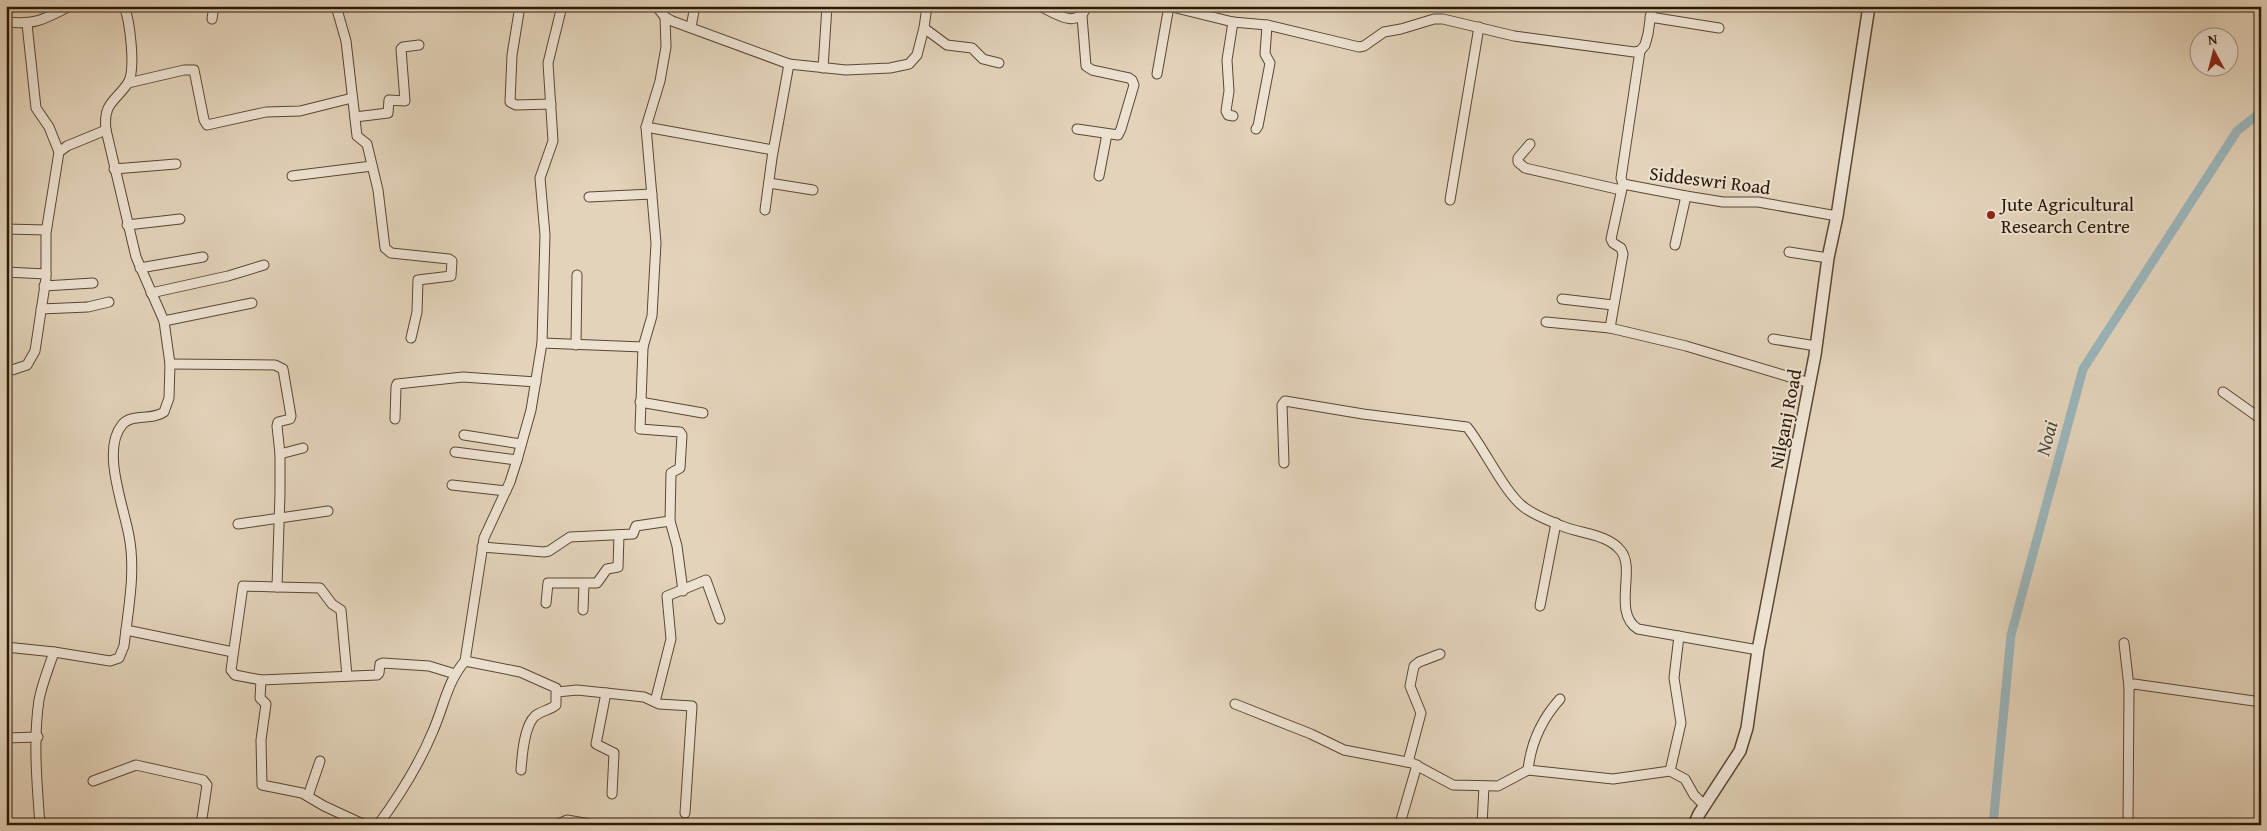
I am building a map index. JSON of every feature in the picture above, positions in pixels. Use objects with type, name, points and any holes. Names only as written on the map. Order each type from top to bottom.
[{"type":"street","points":[[6,22],[26,24],[37,22],[70,6]]},
{"type":"street","points":[[6,647],[115,661],[123,653],[131,558],[129,536],[115,471],[114,445],[118,430],[123,423],[131,419],[153,417],[164,412],[169,398],[170,364],[164,322],[140,268],[127,225],[104,118],[107,107],[128,82],[132,61],[124,6]]},
{"type":"street","points":[[212,19],[214,6]]},
{"type":"street","points":[[336,6],[346,41],[357,136],[367,144],[378,190],[384,243],[388,251],[449,259],[452,261],[452,274],[449,276],[418,280],[416,320],[411,338]]},
{"type":"street","points":[[520,6],[512,55],[510,102],[516,105],[551,104]]},
{"type":"street","points":[[378,825],[409,780],[434,730],[454,674],[465,661],[482,547],[486,532],[506,491],[517,460],[536,382],[542,343],[545,235],[540,178],[553,141],[548,64],[562,6]]},
{"type":"street","points":[[656,6],[665,18],[790,64],[846,70],[890,68],[909,64],[917,55],[927,6]]},
{"type":"street","points":[[691,28],[695,6]]},
{"type":"street","points":[[822,68],[827,6]]},
{"type":"street","points":[[1040,6],[1067,19],[1077,19],[1082,16]]},
{"type":"street","points":[[1077,129],[1116,135],[1120,133],[1133,82],[1129,78],[1092,70],[1086,66],[1082,16],[1087,6]]},
{"type":"street","points":[[1157,74],[1168,6],[1232,22],[1267,25],[1359,47],[1364,46],[1384,32],[1401,30],[1434,19],[1444,19],[1514,36],[1640,51]]},
{"type":"street","name":"Siddeswri Road","points":[[1652,6],[1648,34],[1645,45],[1640,51],[1621,178],[1622,187],[1723,202],[1758,202],[1837,216]]},
{"type":"street","points":[[1855,6],[1868,8]]},
{"type":"street","name":"Nilganj Road","points":[[1694,825],[1704,805],[1740,751],[1745,738],[1758,650],[1810,383],[1868,8]]},
{"type":"street","points":[[1650,17],[1719,28]]},
{"type":"street","points":[[665,18],[666,47],[660,81],[646,127],[656,243],[652,316],[643,347],[640,429],[680,432],[682,435],[680,468],[671,473],[670,521],[677,546],[683,591]]},
{"type":"street","points":[[1232,22],[1227,60],[1229,97],[1226,111],[1228,115],[1234,116]]},
{"type":"street","points":[[6,372],[22,367],[31,361],[35,351],[46,274],[46,230],[59,152],[49,127],[36,108],[26,24]]},
{"type":"street","points":[[1256,128],[1258,126],[1269,65],[1265,54],[1267,25]]},
{"type":"street","points":[[1450,200],[1479,27]]},
{"type":"street","points":[[924,28],[947,45],[972,48],[983,59],[999,63]]},
{"type":"street","points":[[355,117],[388,113],[389,100],[406,101],[401,49],[403,46],[419,45]]},
{"type":"street","points":[[765,210],[773,150],[790,64]]},
{"type":"street","points":[[128,82],[184,70],[194,70],[204,120],[207,125],[266,112],[300,111],[352,98]]},
{"type":"street","points":[[646,127],[773,150]]},
{"type":"street","points":[[59,152],[67,146],[106,130]]},
{"type":"street","points":[[1099,176],[1106,134]]},
{"type":"street","points":[[1530,144],[1518,158],[1518,162],[1525,168],[1622,187],[1611,239],[1613,243],[1623,250],[1610,328]]},
{"type":"street","points":[[114,169],[176,164]]},
{"type":"street","points":[[292,176],[372,166]]},
{"type":"street","points":[[769,183],[813,190]]},
{"type":"street","points":[[589,197],[652,194]]},
{"type":"street","points":[[1675,245],[1686,196]]},
{"type":"street","points":[[127,225],[180,219]]},
{"type":"street","points":[[6,229],[46,230]]},
{"type":"street","points":[[1789,252],[1828,258]]},
{"type":"street","points":[[140,268],[203,257]]},
{"type":"street","points":[[151,292],[228,276],[264,265]]},
{"type":"street","points":[[6,272],[46,274]]},
{"type":"street","points":[[576,345],[577,275]]},
{"type":"street","points":[[44,286],[93,283]]},
{"type":"street","points":[[1562,299],[1614,305]]},
{"type":"street","points":[[41,309],[88,307],[109,302]]},
{"type":"street","points":[[164,322],[252,303]]},
{"type":"street","points":[[1546,322],[1610,328],[1686,346],[1810,383]]},
{"type":"street","points":[[1773,339],[1816,346]]},
{"type":"street","points":[[542,343],[643,347]]},
{"type":"street","points":[[170,364],[281,367],[291,416],[290,419],[277,424],[280,454],[277,587]]},
{"type":"street","points":[[396,419],[396,387],[398,384],[463,377],[536,382]]},
{"type":"street","points":[[2223,392],[2261,419]]},
{"type":"street","points":[[1284,463],[1282,405],[1285,401],[1363,414],[1463,426],[1470,430],[1521,505],[1536,515],[1615,544],[1623,552],[1628,622],[1638,629],[1758,650]]},
{"type":"street","points":[[640,402],[702,413]]},
{"type":"street","points":[[464,436],[521,444]]},
{"type":"street","points":[[280,454],[303,448]]},
{"type":"street","points":[[455,452],[517,460]]},
{"type":"street","points":[[452,485],[506,491]]},
{"type":"street","points":[[238,524],[328,511]]},
{"type":"street","points":[[482,547],[544,552],[549,551],[570,537],[633,534],[636,526],[670,521]]},
{"type":"street","points":[[1540,606],[1556,523]]},
{"type":"street","points":[[546,603],[548,584],[597,583],[606,569],[618,567],[619,535]]},
{"type":"street","points":[[655,702],[671,639],[667,598],[706,580],[720,619]]},
{"type":"street","points":[[583,610],[584,584]]},
{"type":"street","points":[[347,676],[341,610],[332,604],[320,588],[243,586],[230,666],[232,673],[261,680],[347,676],[376,674],[379,672],[380,664],[383,663],[429,666],[454,674]]},
{"type":"street","points":[[126,630],[233,652]]},
{"type":"street","points":[[1670,771],[1681,723],[1674,678],[1679,636]]},
{"type":"street","points":[[2124,643],[2129,687],[2128,825]]},
{"type":"street","points":[[40,825],[37,780],[39,700],[54,652]]},
{"type":"street","points":[[1401,820],[1421,713],[1410,686],[1414,666],[1419,662],[1440,654]]},
{"type":"street","points":[[465,661],[520,672],[553,686],[557,692],[557,702],[554,707],[536,715],[532,720],[523,746],[521,770]]},
{"type":"street","points":[[261,680],[260,698],[266,704],[261,740],[261,783],[263,786],[297,792],[308,796],[324,806],[365,825]]},
{"type":"street","points":[[2261,682],[2261,694]]},
{"type":"street","points":[[2129,687],[2134,684],[2261,702]]},
{"type":"street","points":[[557,692],[577,690],[606,693],[644,697],[655,702],[692,706],[685,813]]},
{"type":"street","points":[[606,693],[596,744],[614,753],[612,794]]},
{"type":"street","points":[[1528,770],[1535,737],[1545,718],[1560,699]]},
{"type":"street","points":[[1235,704],[1311,734],[1344,750],[1412,764],[1453,785],[1498,786],[1528,770],[1609,779],[1670,771],[1685,779],[1694,795],[1704,805]]},
{"type":"street","points":[[6,738],[38,737]]},
{"type":"street","points":[[308,796],[320,761]]},
{"type":"street","points":[[93,781],[136,765],[203,780],[207,785],[201,825]]},
{"type":"street","points":[[1482,825],[1484,786]]},
{"type":"street","points":[[556,825],[567,820],[595,825]]},
{"type":"waterway","name":"Noai","points":[[1993,825],[2011,635],[2083,369],[2237,131],[2261,112]]},
{"type":"place","name":"Jute Agricultural Research Centre","points":[[1991,215]]}]
